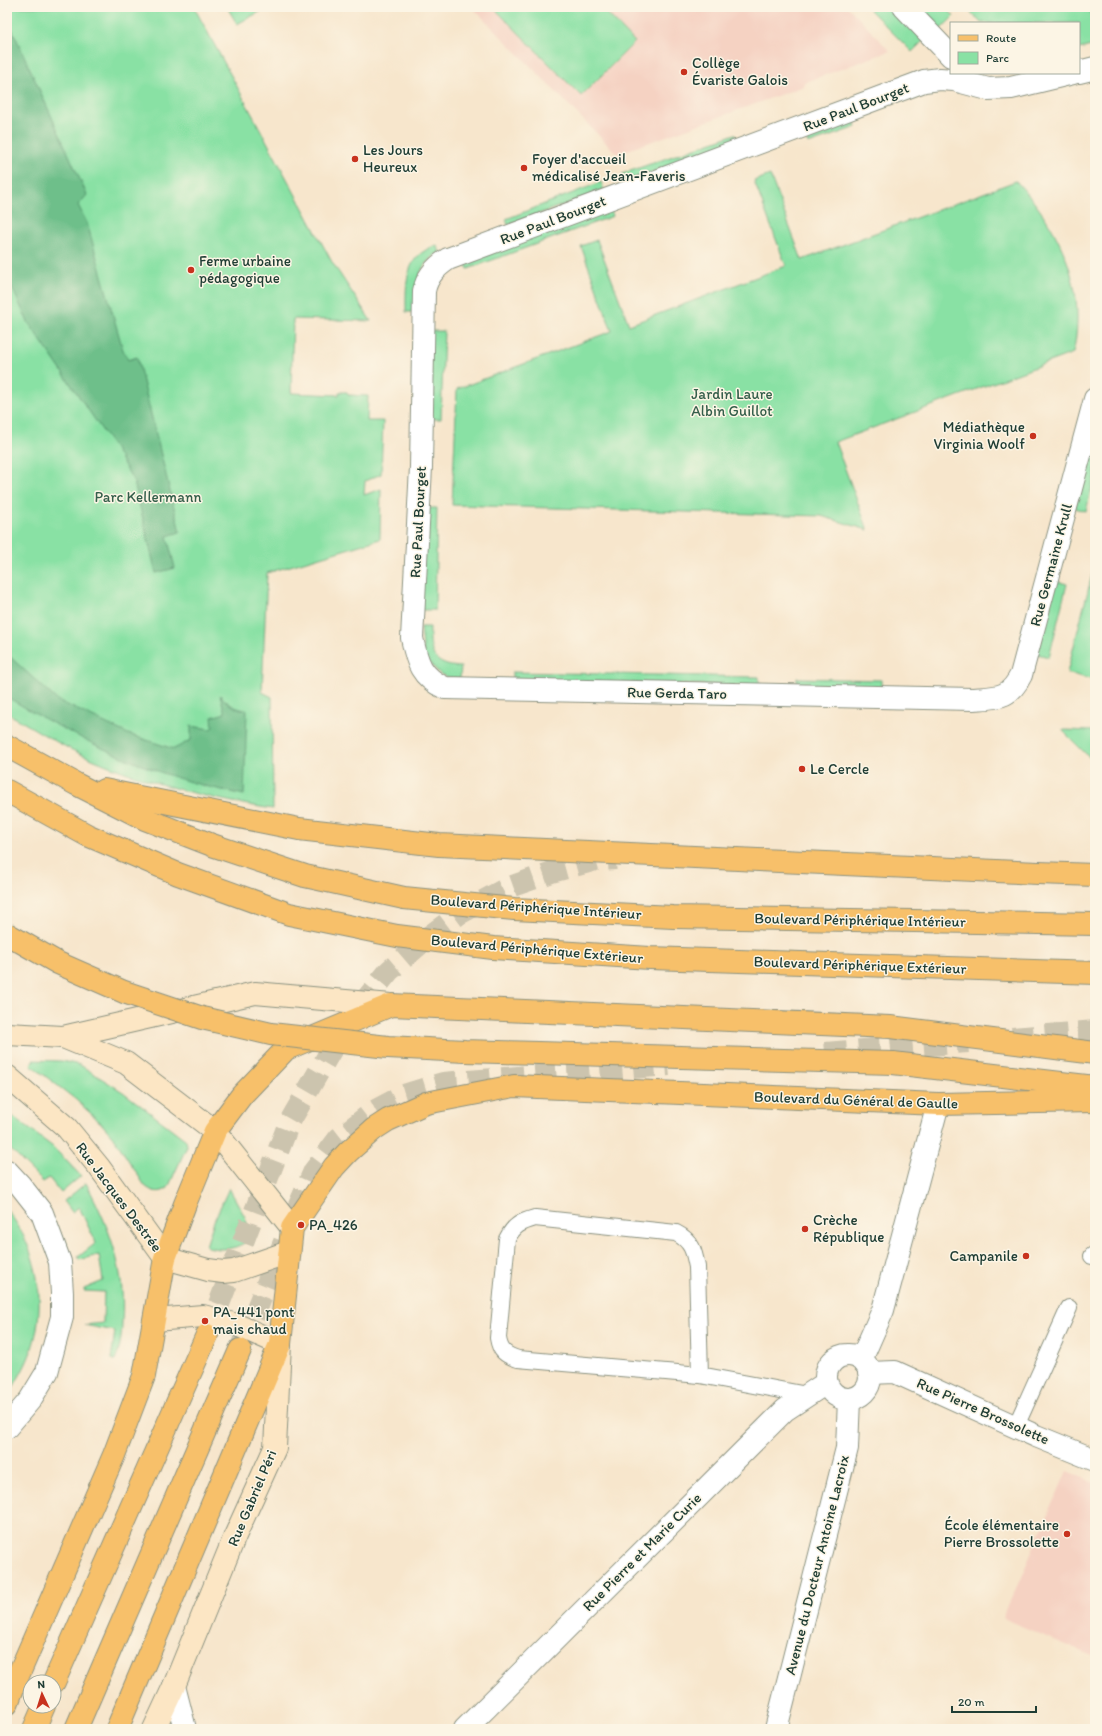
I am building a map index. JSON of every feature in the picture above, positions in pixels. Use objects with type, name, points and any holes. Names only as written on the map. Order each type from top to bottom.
[{"type":"main road","name":"Boulevard Périphérique Intérieur","points":[[7,746],[76,784],[145,818],[212,845],[305,876],[404,898],[514,909],[673,917],[1095,924]]},
{"type":"main road","points":[[76,784],[299,829],[439,845],[1095,875]]},
{"type":"main road","name":"Boulevard Périphérique Extérieur","points":[[7,791],[87,835],[178,874],[289,914],[397,936],[493,948],[650,958],[1095,973]]},
{"type":"main road","points":[[7,934],[58,963],[124,992],[202,1018],[271,1034],[388,1047],[466,1051],[893,1063],[1095,1087]]},
{"type":"main road","points":[[7,1034],[63,1037],[255,994],[391,1005],[890,1027],[1095,1053]]},
{"type":"main road","name":"Rue Jacques Destrée","points":[[165,1258],[185,1204],[215,1132],[242,1095],[286,1050],[391,1005]]},
{"type":"main road","points":[[63,1037],[126,1064],[215,1132],[292,1228]]},
{"type":"main road","name":"Rue Jacques Destrée","points":[[7,1076],[67,1128],[99,1167],[165,1258]]},
{"type":"main road","name":"Boulevard du Général de Gaulle","points":[[292,1228],[334,1167],[348,1152],[374,1129],[388,1120],[426,1103],[514,1086],[938,1104],[1095,1101]]},
{"type":"main road","name":"Rue Gabriel Péri","points":[[154,1729],[174,1686],[235,1536],[275,1448],[280,1344],[292,1228]]},
{"type":"main road","points":[[9,1696],[114,1455],[144,1376],[165,1258],[208,1270],[234,1272],[289,1252]]},
{"type":"main road","points":[[117,1729],[280,1344],[237,1325],[203,1316],[155,1320]]},
{"type":"main road","points":[[58,1674],[207,1335]]},
{"type":"main road","points":[[76,1729],[240,1350]]},
{"type":"main road","points":[[34,1729],[41,1714]]},
{"type":"street","points":[[904,7],[950,55]]},
{"type":"street","points":[[1080,72],[1095,68]]},
{"type":"street","points":[[972,74],[988,89]]},
{"type":"street","name":"Rue Paul Bourget","points":[[412,638],[421,467],[424,291],[425,284],[432,272],[439,265],[448,259],[924,81],[940,79],[954,80],[988,89],[1011,88],[1069,74]]},
{"type":"street","name":"Rue Germaine Krull","points":[[973,699],[997,697],[1014,688],[1021,675],[1095,399]]},
{"type":"street","name":"Rue Gerda Taro","points":[[412,638],[415,654],[421,669],[432,682],[445,688],[973,699]]},
{"type":"street","points":[[865,1366],[883,1310],[938,1104]]},
{"type":"street","points":[[7,1427],[30,1400],[47,1372],[62,1317],[60,1262],[42,1214],[14,1178]]},
{"type":"street","points":[[849,1355],[865,1366],[870,1380],[867,1387],[856,1397],[849,1399],[841,1398],[829,1390],[826,1383],[827,1369],[836,1358],[849,1355]]},
{"type":"street","name":"Rue Pierre Brossolette","points":[[865,1366],[895,1372],[1095,1460]]},
{"type":"street","name":"Rue Pierre et Marie Curie","points":[[465,1729],[785,1410],[826,1383]]},
{"type":"street","name":"Avenue du Docteur Antoine Lacroix","points":[[776,1729],[847,1448],[849,1399]]},
{"type":"street","points":[[174,1686],[185,1729]]},
{"type":"lane","points":[[700,1375],[697,1267],[694,1254],[686,1238],[676,1233],[535,1218],[518,1224],[512,1230],[507,1239],[498,1338],[502,1351],[508,1356],[518,1359],[700,1375],[807,1395]]},
{"type":"lane","points":[[1016,1426],[1069,1308]]},
{"type":"shaded area","name":"Collège Évariste Galois","points":[[472,7],[848,7],[890,51],[803,83],[804,86],[617,154]]},
{"type":"shaded area","name":"École élémentaire Pierre Brossolette","points":[[1067,1471],[1095,1483],[1095,1657],[1002,1618]]},
{"type":"green space","name":"Parc Kellermann","points":[[7,7],[194,7],[332,262],[371,321],[293,319],[291,393],[339,395],[339,392],[347,392],[348,395],[368,396],[367,421],[383,421],[381,474],[365,481],[364,495],[381,489],[380,539],[267,573],[262,692],[272,697],[273,809],[199,795],[127,773],[72,750],[7,713]]},
{"type":"green space","points":[[227,7],[269,7],[237,24]]},
{"type":"green space","points":[[493,7],[601,7],[635,42],[581,96]]},
{"type":"green space","points":[[867,7],[892,7],[924,40],[912,52]]},
{"type":"green space","points":[[917,7],[945,7],[954,16],[940,30]]},
{"type":"green space","points":[[966,7],[1089,7],[1095,29],[1095,45],[1080,49],[1080,22],[980,22]]},
{"type":"green space","points":[[12,29],[87,195],[78,205],[87,223],[123,350],[128,360],[137,357],[180,532],[167,536],[175,568],[156,573],[134,482],[115,449],[28,322],[7,277],[7,31]]},
{"type":"green space","points":[[853,117],[856,127],[808,144],[805,135]]},
{"type":"green space","points":[[735,134],[738,141],[625,182],[622,174]]},
{"type":"green space","name":"Jardin Laure Albin Guillot","points":[[770,175],[802,260],[1016,181],[1032,199],[1046,219],[1067,260],[1077,305],[1077,329],[1073,353],[835,442],[868,530],[821,516],[452,505],[457,389],[612,331],[581,246],[597,240],[629,325],[786,266],[754,181]]},
{"type":"green space","points":[[601,182],[604,190],[508,225],[506,219]]},
{"type":"green space","points":[[610,207],[613,216],[468,269],[464,260]]},
{"type":"green space","points":[[437,245],[440,252],[426,264],[419,278],[416,312],[406,312],[406,290],[409,271],[418,256]]},
{"type":"green space","points":[[431,331],[444,331],[441,419],[427,419]]},
{"type":"green space","points":[[1095,433],[1095,475],[1086,511],[1075,508]]},
{"type":"green space","points":[[424,508],[437,508],[435,610],[421,610]]},
{"type":"green space","points":[[1095,563],[1095,680],[1067,673]]},
{"type":"green space","points":[[1056,581],[1067,584],[1049,657],[1037,654]]},
{"type":"green space","points":[[421,627],[430,627],[430,644],[432,651],[439,661],[444,664],[461,667],[460,678],[447,677],[440,674],[424,657]]},
{"type":"green space","points":[[7,654],[57,700],[128,734],[174,749],[191,740],[191,726],[210,729],[213,727],[212,717],[225,713],[220,695],[232,706],[247,710],[244,795],[194,783],[121,757],[52,723],[7,697]]},
{"type":"green space","points":[[512,672],[759,677],[759,686],[512,680]]},
{"type":"green space","points":[[797,678],[882,680],[882,689],[797,687]]},
{"type":"green space","points":[[1062,730],[1095,731],[1095,763]]},
{"type":"green space","points":[[33,1060],[62,1061],[80,1065],[123,1092],[186,1140],[187,1146],[168,1188],[156,1192],[145,1186],[114,1138],[101,1123],[75,1099],[31,1065]]},
{"type":"green space","points":[[7,1112],[53,1147],[81,1176],[61,1193],[49,1178],[43,1182],[7,1146]]},
{"type":"green space","points":[[86,1183],[109,1233],[119,1267],[123,1303],[122,1327],[115,1361],[111,1359],[115,1331],[84,1325],[103,1323],[104,1292],[84,1291],[84,1289],[103,1281],[99,1255],[79,1260],[78,1257],[96,1243],[79,1207],[72,1212],[64,1201]]},
{"type":"green space","points":[[229,1188],[245,1217],[251,1236],[243,1244],[231,1248],[218,1249],[206,1246],[214,1221]]},
{"type":"green space","points":[[7,1210],[19,1228],[29,1248],[39,1291],[39,1313],[36,1334],[30,1355],[16,1383],[7,1395]]},
{"type":"tunnel","points":[[207,1335],[289,1123],[348,1021],[389,971],[427,938],[459,914],[507,888],[552,872],[596,860],[616,859]]},
{"type":"tunnel","points":[[1012,1038],[1095,1031]]},
{"type":"tunnel","points":[[825,1053],[968,1042]]},
{"type":"tunnel","points":[[296,1212],[314,1171],[339,1138],[374,1111],[404,1095],[443,1083],[669,1065]]},
{"type":"tunnel","points":[[241,1347],[284,1242]]},
{"type":"place","name":"Collège Évariste Galois","points":[[684,72]]},
{"type":"place","name":"Les Jours Heureux","points":[[355,159]]},
{"type":"place","name":"Foyer d'accueil médicalisé Jean-Faveris","points":[[524,168]]},
{"type":"place","name":"Ferme urbaine pédagogique","points":[[191,270]]},
{"type":"place","name":"Médiathèque Virginia Woolf","points":[[1033,436]]},
{"type":"place","name":"Le Cercle","points":[[802,769]]},
{"type":"place","name":"PA_426","points":[[301,1225]]},
{"type":"place","name":"Crèche République","points":[[805,1229]]},
{"type":"place","name":"Campanile","points":[[1026,1256]]},
{"type":"place","name":"PA_441 pont mais chaud","points":[[205,1321]]},
{"type":"place","name":"École élémentaire Pierre Brossolette","points":[[1067,1534]]}]
